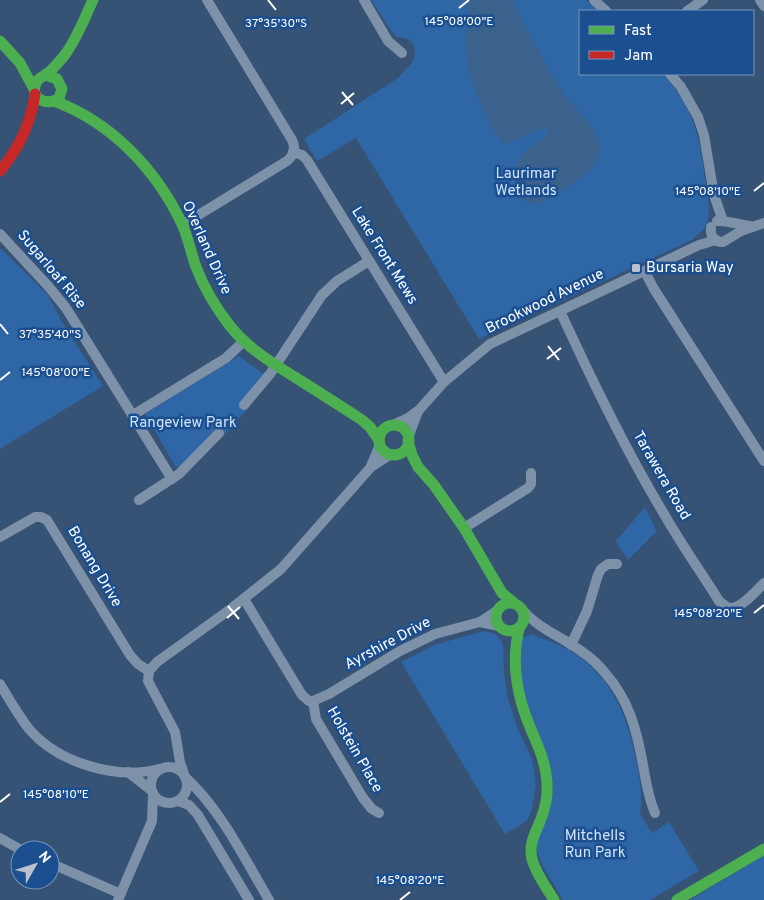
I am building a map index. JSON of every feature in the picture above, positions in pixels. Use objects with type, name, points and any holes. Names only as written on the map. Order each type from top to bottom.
[{"type":"street","points":[[0,171],[17,147],[32,119],[37,81],[65,55],[93,0]]},
{"type":"street","points":[[182,225],[287,161],[294,152],[292,140],[207,0]]},
{"type":"street","points":[[364,0],[388,41],[402,53]]},
{"type":"street","points":[[594,0],[605,10]]},
{"type":"street","points":[[688,10],[702,0]]},
{"type":"street","points":[[760,0],[764,6]]},
{"type":"street","points":[[0,41],[20,64],[42,101],[53,102]]},
{"type":"street","points":[[32,119],[60,96],[65,55]]},
{"type":"street","points":[[20,64],[32,71],[55,76],[62,86]]},
{"type":"street","points":[[671,75],[681,87],[698,117],[704,135],[719,223],[711,234],[716,240],[723,242],[741,230],[764,223]]},
{"type":"street","name":"Overland Drive","points":[[62,86],[81,111],[110,133],[148,171],[169,200],[182,225],[196,268],[214,304],[244,341],[276,365],[362,420],[370,427],[379,443]]},
{"type":"street","name":"Overland Drive","points":[[53,102],[81,111]]},
{"type":"street","name":"Lake Front Mews","points":[[294,152],[302,155],[307,160],[444,382]]},
{"type":"street","points":[[719,223],[753,226]]},
{"type":"street","points":[[719,223],[732,230],[729,238]]},
{"type":"street","name":"Brookwood Avenue","points":[[699,244],[719,223]]},
{"type":"street","name":"Sugarloaf Rise","points":[[0,234],[66,308],[172,479]]},
{"type":"street","name":"Brookwood Avenue","points":[[391,425],[408,418],[419,410],[444,382],[490,344],[645,272],[699,244],[716,240]]},
{"type":"street","points":[[244,405],[266,380],[322,295],[336,281],[369,261]]},
{"type":"street","points":[[645,272],[674,322],[764,461]]},
{"type":"street","name":"Tarawera Road","points":[[560,311],[597,390],[640,472],[671,526],[719,601],[729,608],[735,607],[755,593],[764,583]]},
{"type":"street","points":[[133,415],[226,358],[244,341]]},
{"type":"street","name":"Brookwood Avenue","points":[[408,440],[419,410]]},
{"type":"street","name":"Overland Drive","points":[[362,420],[391,425]]},
{"type":"street","points":[[371,467],[382,431],[391,425],[405,430],[412,455],[418,467]]},
{"type":"street","points":[[139,500],[172,479],[219,433]]},
{"type":"street","points":[[60,868],[119,897],[152,821],[164,809],[182,798],[187,788],[180,762],[178,742],[171,724],[148,682],[149,671],[167,654],[244,599],[286,563],[371,467],[404,450],[408,440]]},
{"type":"street","points":[[379,443],[386,453],[408,459],[434,485],[464,528],[502,593],[542,628],[571,645],[593,661],[606,674],[628,707],[636,726],[649,797],[654,813]]},
{"type":"street","points":[[464,528],[528,488],[531,484],[531,473]]},
{"type":"street","name":"Bonang Drive","points":[[0,537],[35,517],[47,520],[130,655],[138,664],[149,671]]},
{"type":"street","points":[[571,645],[587,611],[600,572],[608,564],[617,564]]},
{"type":"street","points":[[494,582],[499,600],[496,616],[500,628],[511,640],[514,649],[518,684],[523,705],[547,772],[546,800],[532,840],[531,852],[534,864],[554,900]]},
{"type":"street","name":"Holstein Place","points":[[244,599],[302,696],[313,702],[316,719],[363,798],[379,813]]},
{"type":"street","points":[[498,610],[505,604],[518,606]]},
{"type":"street","points":[[514,649],[525,618],[518,606]]},
{"type":"street","name":"Ayrshire Drive","points":[[313,702],[418,641],[456,627],[480,622],[498,610]]},
{"type":"street","name":"Ayrshire Drive","points":[[480,622],[500,628]]},
{"type":"street","points":[[500,628],[511,632],[531,626],[542,628]]},
{"type":"street","points":[[0,684],[29,729],[45,744],[63,755],[83,763],[128,772],[147,772],[162,768],[175,768],[185,776],[215,810],[269,900]]},
{"type":"street","points":[[152,821],[151,778],[162,768],[178,742]]},
{"type":"street","points":[[128,772],[163,802],[176,802],[189,806],[198,815],[248,900]]},
{"type":"street","points":[[678,900],[764,849]]},
{"type":"green space","name":"Laurimar Wetlands","points":[[371,0],[586,0],[597,10],[579,10],[579,75],[664,75],[674,87],[683,100],[698,138],[708,199],[709,214],[705,228],[692,240],[479,339],[356,138],[317,161],[304,139],[398,78],[413,61],[415,55],[414,45],[408,39],[395,36]]},
{"type":"green space","points":[[0,248],[48,295],[62,322],[103,386],[0,449]]},
{"type":"green space","name":"Rangeview Park","points":[[239,356],[265,375],[240,403],[246,411],[225,434],[217,427],[180,467],[175,466],[145,414]]},
{"type":"green space","points":[[645,507],[657,531],[628,560],[616,541]]},
{"type":"green space","name":"Mitchells Run Park","points":[[484,631],[496,634],[503,644],[507,695],[517,727],[532,759],[536,785],[532,809],[527,821],[505,834],[401,662],[434,645]]},
{"type":"green space","name":"Mitchells Run Park","points":[[532,634],[574,653],[587,663],[608,686],[623,714],[633,745],[641,787],[640,814],[652,833],[669,822],[699,871],[650,900],[563,900],[543,867],[536,842],[549,808],[533,724],[522,684],[518,639]]},
{"type":"green space","points":[[764,855],[764,900],[690,900]]},
{"type":"shaded area","points":[[464,0],[512,0],[557,83],[588,123],[599,141],[599,155],[590,169],[563,190],[537,204],[525,201],[518,194],[515,184],[516,168],[522,156],[547,134],[549,129],[541,129],[507,144],[495,132],[482,108],[467,62],[466,38],[468,15]]},
{"type":"traffic: fast","points":[[46,75],[57,79],[62,89],[59,98],[55,101],[45,101],[37,97],[35,93],[36,83],[54,67],[69,49],[93,0]]},
{"type":"traffic: fast","points":[[0,41],[20,63],[34,89]]},
{"type":"traffic: fast","points":[[54,101],[94,121],[113,135],[145,166],[159,185],[182,224],[196,267],[207,290],[237,335],[273,363],[362,420],[370,427],[379,440]]},
{"type":"traffic: fast","points":[[394,425],[400,426],[408,434],[409,440],[408,446],[400,454],[394,455],[388,454],[380,446],[379,440],[380,434],[388,426],[394,425]]},
{"type":"traffic: fast","points":[[408,441],[418,467],[434,485],[464,528],[502,593],[514,603]]},
{"type":"traffic: fast","points":[[510,603],[520,607],[524,617],[520,627],[510,631],[500,627],[496,617],[500,607],[510,603]]},
{"type":"traffic: fast","points":[[519,629],[516,654],[519,691],[525,715],[544,762],[547,784],[545,806],[532,842],[531,853],[536,870],[554,900]]},
{"type":"traffic: fast","points":[[677,900],[764,849]]},
{"type":"traffic: jam","points":[[0,171],[23,135],[31,115],[35,94]]},
{"type":"place","name":"Bursaria Way","points":[[636,268]]}]
